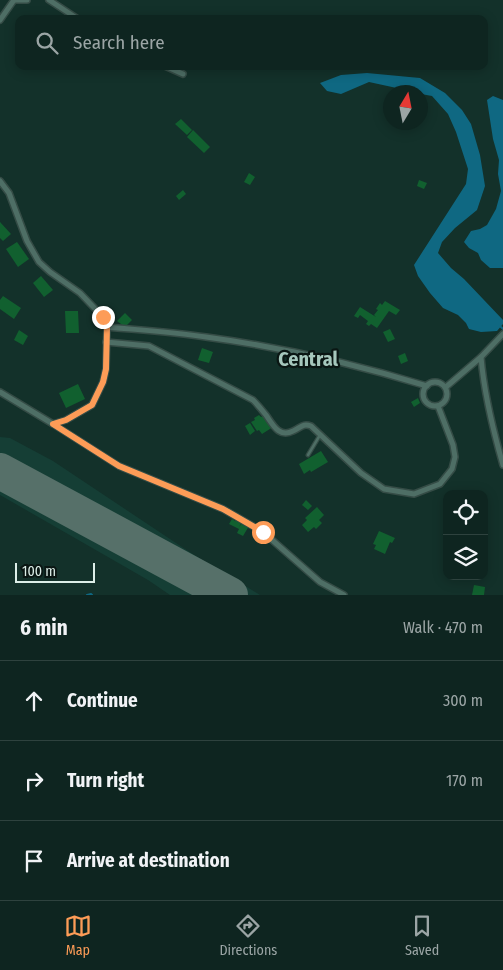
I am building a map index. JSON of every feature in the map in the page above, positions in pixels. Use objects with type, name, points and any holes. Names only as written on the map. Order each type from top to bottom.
[{"type":"street","points":[[0,20],[14,0],[27,0]]},
{"type":"street","points":[[49,0],[72,15]]},
{"type":"street","points":[[174,70],[183,74]]},
{"type":"street","points":[[0,181],[9,194],[27,241],[39,262],[80,293],[103,317],[107,327],[106,369],[103,382],[92,405],[66,420],[53,424]]},
{"type":"street","points":[[107,327],[204,336],[264,346],[399,377],[426,386]]},
{"type":"street","points":[[446,387],[481,357],[503,334]]},
{"type":"street","points":[[106,342],[149,346],[244,395],[258,405],[275,429],[280,432],[294,431],[306,424],[311,426],[361,473],[384,490],[414,494],[440,484],[452,470],[453,444],[438,406]]},
{"type":"street","points":[[481,357],[483,378],[497,446],[503,465]]},
{"type":"street","points":[[430,382],[438,382],[446,387],[448,395],[446,402],[438,406],[429,405],[424,398],[426,386],[430,382]]},
{"type":"street","points":[[0,392],[119,466],[223,509],[263,532],[320,582],[344,595]]},
{"type":"lane","points":[[308,455],[320,434]]},
{"type":"shaded area","points":[[0,437],[10,438],[53,461],[191,553],[260,595],[170,595],[148,580],[0,495]]},
{"type":"water","points":[[367,73],[420,78],[445,93],[462,110],[471,124],[480,155],[485,186],[477,210],[455,228],[442,242],[438,253],[503,320],[503,324],[497,331],[481,332],[469,329],[458,315],[443,308],[430,293],[418,276],[414,265],[466,184],[468,169],[448,114],[432,96],[428,95],[428,85],[383,85],[369,82],[341,94],[327,91],[320,83],[341,75]]},
{"type":"water","points":[[493,96],[503,100],[503,268],[490,268],[481,260],[478,253],[469,248],[464,242],[471,231],[487,225],[496,209],[501,191],[498,174],[499,160],[493,139],[487,100]]},
{"type":"building","points":[[181,119],[192,130],[187,135],[175,124]]},
{"type":"building","points":[[193,130],[210,147],[204,153],[187,137]]},
{"type":"building","points":[[249,173],[255,177],[250,185],[244,182]]},
{"type":"building","points":[[419,180],[427,183],[424,189],[417,186]]},
{"type":"building","points":[[183,190],[186,194],[179,200],[176,196]]},
{"type":"building","points":[[0,222],[11,234],[3,241],[0,238]]},
{"type":"building","points":[[17,242],[29,259],[18,267],[6,249]]},
{"type":"building","points":[[41,276],[53,290],[44,297],[33,283]]},
{"type":"building","points":[[3,296],[21,308],[14,319],[0,309],[0,300]]},
{"type":"building","points":[[385,301],[400,310],[396,315],[389,311],[377,328],[371,324],[369,326],[366,324],[368,321],[360,315],[358,318],[354,316],[360,307],[376,317],[374,315],[378,310],[376,309],[380,303],[382,305]]},
{"type":"building","points":[[65,311],[78,311],[79,333],[66,333]]},
{"type":"building","points":[[125,313],[132,320],[125,327],[117,321]]},
{"type":"building","points":[[390,329],[395,339],[388,342],[383,332]]},
{"type":"building","points":[[19,330],[28,336],[23,345],[14,340]]},
{"type":"building","points":[[202,348],[213,352],[209,363],[198,360]]},
{"type":"building","points":[[405,353],[408,361],[401,364],[398,356]]},
{"type":"building","points":[[78,384],[85,399],[66,408],[59,393]]},
{"type":"building","points":[[418,398],[420,403],[414,407],[411,402]]},
{"type":"building","points":[[259,415],[261,417],[265,415],[273,427],[262,434],[259,430],[257,431],[251,422]]},
{"type":"building","points":[[250,423],[255,431],[250,435],[245,426]]},
{"type":"building","points":[[321,451],[328,462],[304,474],[299,464]]},
{"type":"building","points":[[306,500],[312,506],[308,510],[302,505]]},
{"type":"building","points":[[317,507],[324,515],[319,520],[322,523],[316,529],[314,527],[308,532],[302,525],[307,520],[305,518]]},
{"type":"building","points":[[236,518],[242,522],[239,527],[243,522],[249,526],[243,536],[237,533],[239,529],[229,524],[232,519],[235,521]]},
{"type":"building","points":[[379,531],[395,538],[392,543],[390,542],[385,554],[374,549],[376,545],[373,544]]},
{"type":"building","points":[[474,585],[485,587],[484,595],[472,595]]},
{"type":"waterway","points":[[87,595],[92,595]]},
{"type":"runway","points":[[0,471],[230,595]]},
{"type":"district","name":"Central","points":[[308,359]]},
{"type":"route","points":[[103,317],[107,327],[106,369],[103,382],[92,405],[66,420],[53,424],[119,466],[223,509],[263,532]]}]
